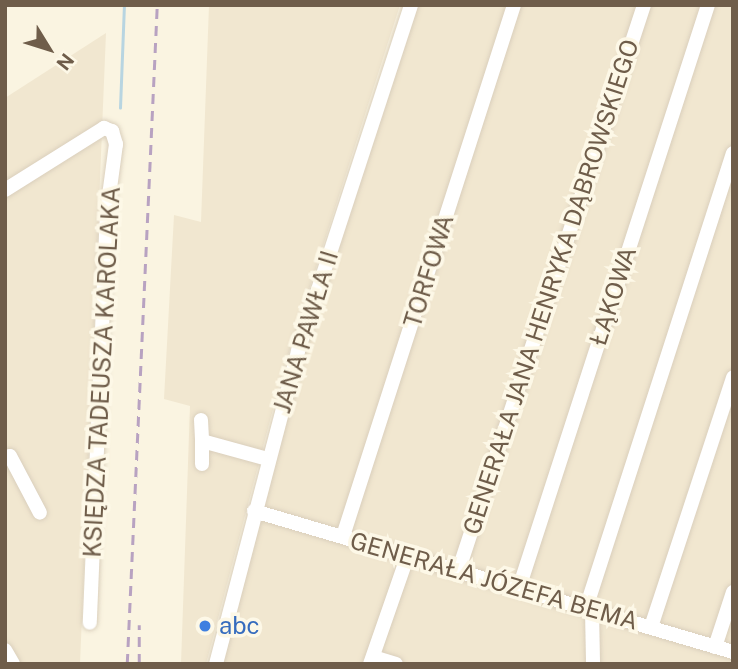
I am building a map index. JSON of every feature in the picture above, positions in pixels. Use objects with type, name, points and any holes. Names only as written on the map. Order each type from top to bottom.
[{"type":"street","name":"JANA PAWŁA II","points":[[216,664],[298,351],[411,5]]},
{"type":"street","name":"TORFOWA","points":[[343,536],[514,5]]},
{"type":"street","name":"GENERAŁA JANA HENRYKA DĄBROWSKIEGO","points":[[459,569],[644,5]]},
{"type":"street","name":"ŁĄKOWA","points":[[519,588],[708,5]]},
{"type":"street","name":"KSIĘDZA TADEUSZA KAROLAKA","points":[[5,190],[104,128],[113,131],[117,144],[107,211],[90,623]]},
{"type":"street","points":[[593,664],[589,609],[733,153]]},
{"type":"street","points":[[651,627],[733,377]]},
{"type":"street","points":[[201,421],[202,464]]},
{"type":"street","points":[[202,441],[268,459]]},
{"type":"street","points":[[5,458],[10,456],[40,513]]},
{"type":"street","name":"GENERAŁA JÓZEFA BEMA","points":[[254,511],[459,569],[733,652]]},
{"type":"street","points":[[396,664],[372,661],[408,555]]},
{"type":"street","points":[[715,646],[733,592]]},
{"type":"street","points":[[5,650],[13,664]]},
{"type":"shaded area","points":[[209,5],[400,5],[283,371],[206,664],[181,664],[190,406],[164,399],[174,215],[201,222]]},
{"type":"shaded area","points":[[412,5],[707,5],[519,586],[257,510],[299,352]]},
{"type":"shaded area","points":[[709,5],[733,5],[733,372],[650,626],[522,587]]},
{"type":"shaded area","points":[[106,33],[80,664],[14,664],[5,649],[5,98]]},
{"type":"shaded area","points":[[733,381],[733,650],[652,626]]},
{"type":"shaded area","points":[[256,513],[590,611],[591,664],[217,664]]},
{"type":"shaded area","points":[[594,612],[733,653],[733,664],[596,664]]},
{"type":"waterway","points":[[120,108],[124,5]]},
{"type":"railway","points":[[127,664],[157,5]]},
{"type":"railway","points":[[139,625],[139,664]]},
{"type":"place","name":"abc","points":[[205,626]]}]
